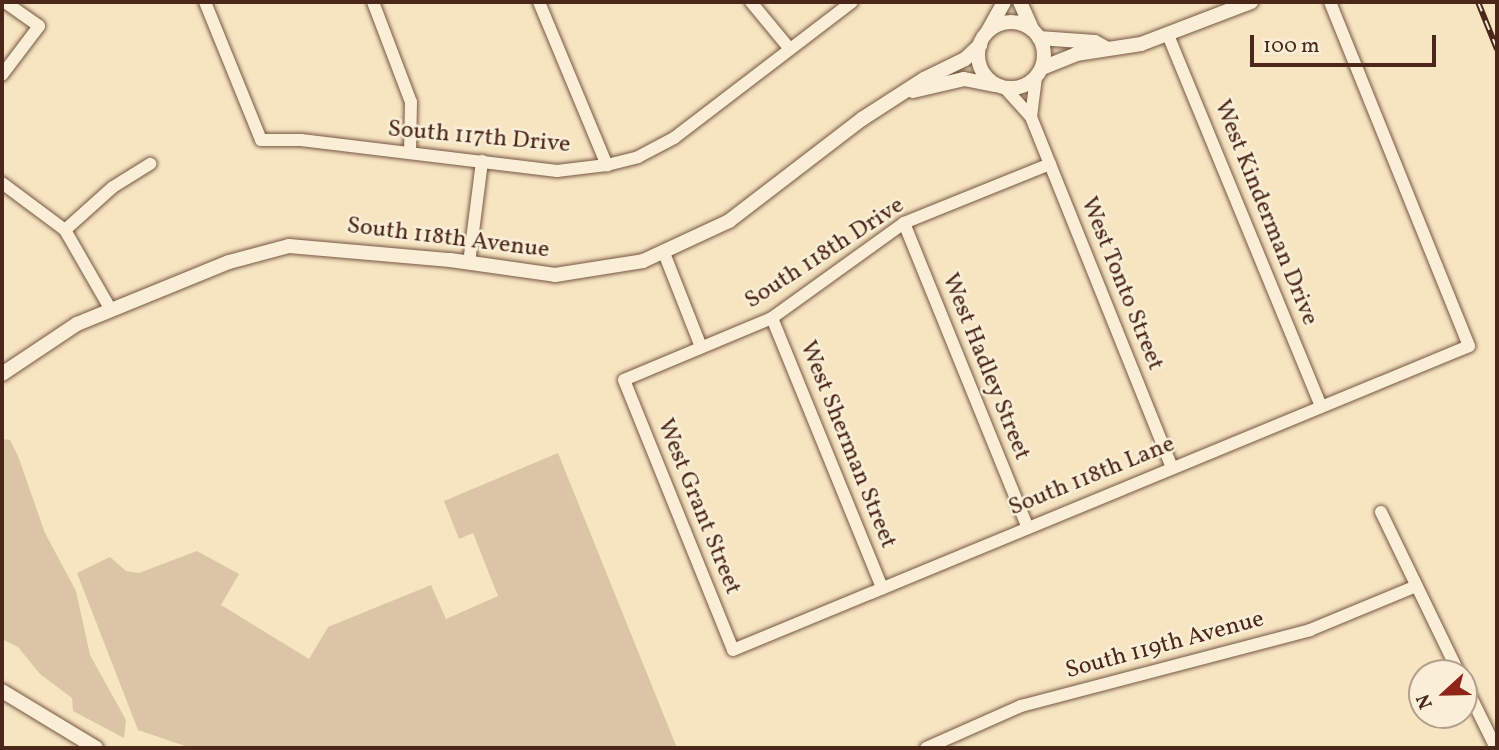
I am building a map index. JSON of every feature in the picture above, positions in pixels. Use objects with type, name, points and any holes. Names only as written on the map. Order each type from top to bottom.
[{"type":"street","points":[[2,75],[39,26],[5,2]]},
{"type":"street","name":"South 117th Drive","points":[[205,2],[261,140],[410,153],[557,171],[607,165],[638,156],[674,138],[852,2]]},
{"type":"street","points":[[373,2],[411,102],[410,153]]},
{"type":"street","points":[[539,2],[607,165]]},
{"type":"street","points":[[751,2],[789,48]]},
{"type":"street","points":[[1004,2],[983,39],[983,72],[1001,86],[1027,84],[1066,56],[1168,35],[1251,2]]},
{"type":"street","points":[[1020,2],[1044,58],[1031,117]]},
{"type":"street","name":"South 118th Lane","points":[[733,650],[1027,526],[1469,346],[1330,2]]},
{"type":"street","points":[[983,39],[1013,22],[1035,34],[1095,42],[1106,48]]},
{"type":"street","name":"West Kinderman Drive","points":[[1168,35],[1321,407]]},
{"type":"street","name":"South 118th Avenue","points":[[2,374],[77,324],[253,254],[289,246],[469,263],[555,275],[620,267],[664,253],[729,221],[862,119],[908,92],[924,79],[965,59],[983,39]]},
{"type":"street","name":"South 118th Avenue","points":[[908,92],[964,79],[1001,86]]},
{"type":"street","name":"West Tonto Street","points":[[1001,86],[1031,117],[1172,467]]},
{"type":"street","points":[[469,263],[482,161]]},
{"type":"street","points":[[65,230],[113,187],[150,164]]},
{"type":"street","name":"South 118th Drive","points":[[624,380],[772,318],[904,223],[1051,164]]},
{"type":"street","points":[[2,183],[65,230],[111,310]]},
{"type":"street","name":"West Hadley Street","points":[[904,223],[1027,526]]},
{"type":"street","points":[[664,253],[701,347]]},
{"type":"street","name":"West Sherman Street","points":[[772,318],[882,588]]},
{"type":"street","name":"West Grant Street","points":[[624,380],[733,650]]},
{"type":"street","points":[[1381,512],[1452,659]]},
{"type":"street","name":"South 119th Avenue","points":[[926,748],[1021,706],[1310,630],[1416,586]]},
{"type":"street","points":[[2,691],[96,748]]},
{"type":"street","points":[[1478,712],[1495,746]]},
{"type":"shaded area","points":[[2,439],[10,440],[18,456],[45,533],[76,591],[90,655],[126,720],[124,738],[73,711],[72,698],[40,674],[18,647],[2,639]]},
{"type":"shaded area","points":[[558,453],[677,748],[191,748],[138,730],[77,573],[110,557],[126,571],[139,573],[197,551],[239,574],[221,605],[309,659],[328,627],[431,585],[446,619],[498,596],[473,533],[459,539],[444,501]]},
{"type":"railway","points":[[1478,2],[1497,49]]}]
